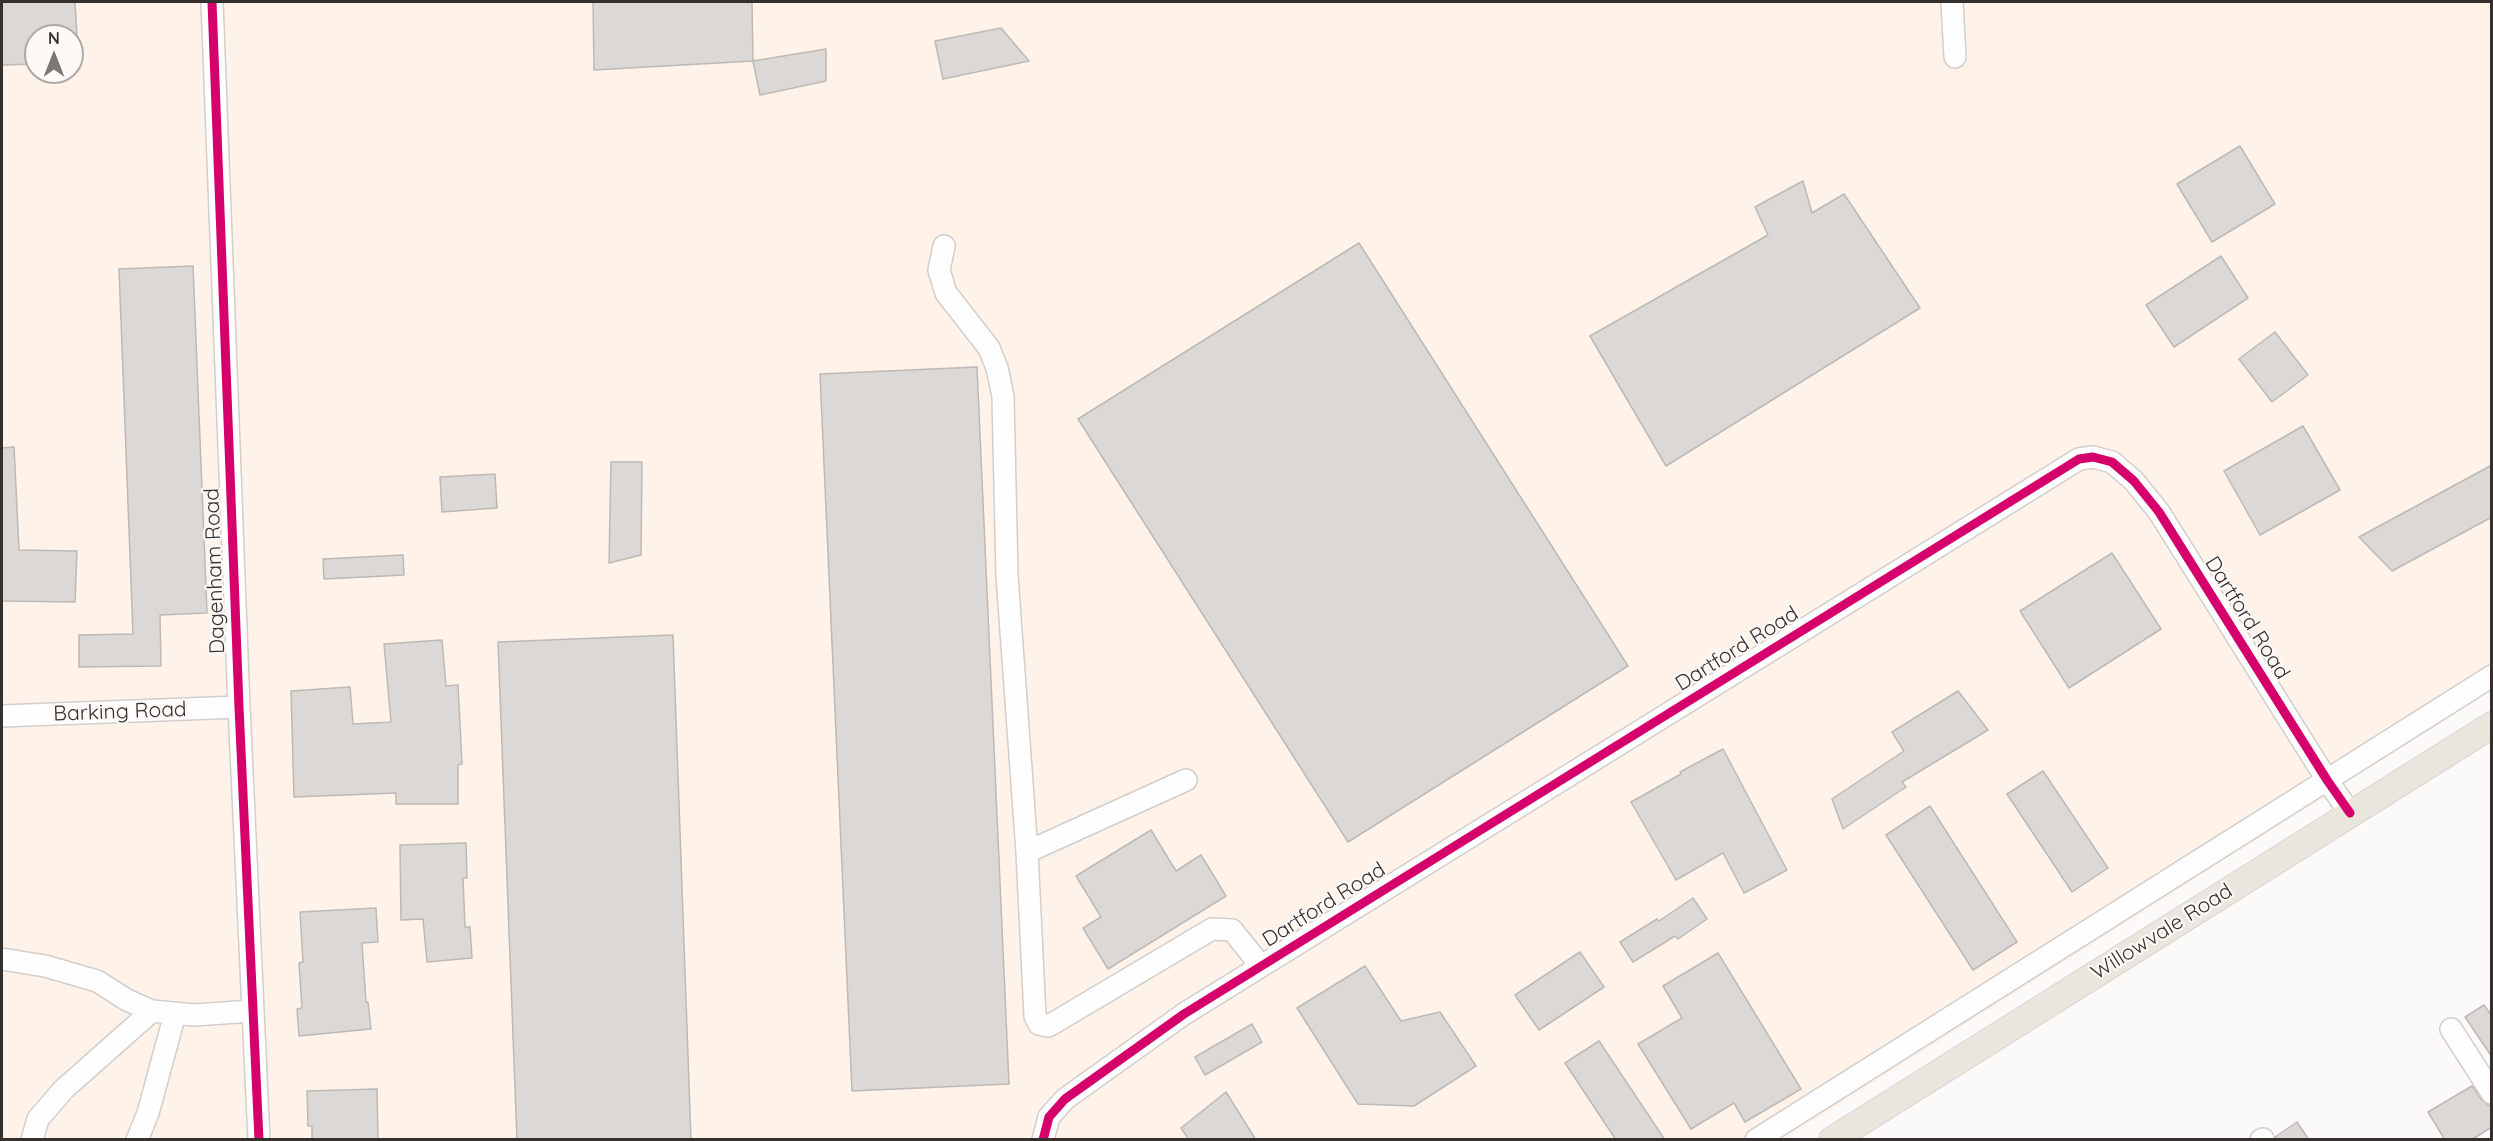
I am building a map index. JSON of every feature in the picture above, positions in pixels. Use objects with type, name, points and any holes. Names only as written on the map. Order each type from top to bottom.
[{"type":"main road","name":"Willowvale Road","points":[[1832,1140],[2492,725]]},
{"type":"street","name":"Dagenham Road","points":[[212,2],[239,707],[259,1140]]},
{"type":"street","points":[[1952,2],[1955,57]]},
{"type":"street","points":[[944,246],[939,270],[946,293],[989,348],[997,368],[1003,396],[1007,576],[1027,852],[1035,1016],[1039,1024],[1048,1026],[1212,929],[1232,930],[1261,966]]},
{"type":"street","name":"Dartford Road","points":[[1043,1136],[1049,1117],[1065,1099],[1184,1014],[2079,459],[2093,457],[2112,462],[2134,481],[2159,512],[2350,813]]},
{"type":"street","points":[[1756,1140],[2492,676]]},
{"type":"street","name":"Barking Road","points":[[2,716],[239,707]]},
{"type":"street","points":[[1027,852],[1186,780]]},
{"type":"street","points":[[2,959],[45,966],[97,981],[127,1000],[152,1011],[194,1015],[253,1011]]},
{"type":"street","points":[[32,1140],[38,1119],[64,1089],[152,1011]]},
{"type":"street","points":[[137,1140],[148,1113],[175,1014]]},
{"type":"street","points":[[2451,1029],[2492,1094]]},
{"type":"shaded area","points":[[2,2],[2491,2],[2491,691],[1785,1139],[2,1140]]},
{"type":"building","points":[[2,2],[75,2],[76,24],[24,24],[24,64],[2,65]]},
{"type":"building","points":[[593,2],[752,2],[753,61],[594,70]]},
{"type":"building","points":[[1001,28],[1029,61],[943,79],[935,41]]},
{"type":"building","points":[[826,49],[826,81],[760,95],[753,61]]},
{"type":"building","points":[[2240,146],[2275,204],[2212,242],[2177,184]]},
{"type":"building","points":[[1803,181],[1812,213],[1844,194],[1920,308],[1666,466],[1590,336],[1768,235],[1755,207]]},
{"type":"building","points":[[1359,243],[1628,666],[1348,842],[1078,419]]},
{"type":"building","points":[[2221,256],[2248,298],[2174,347],[2146,305]]},
{"type":"building","points":[[193,266],[207,613],[160,615],[161,666],[79,667],[79,635],[133,634],[119,269]]},
{"type":"building","points":[[2275,332],[2308,375],[2272,402],[2239,359]]},
{"type":"building","points":[[977,367],[1009,1084],[852,1091],[820,374]]},
{"type":"building","points":[[2303,426],[2340,490],[2260,535],[2224,471]]},
{"type":"building","points":[[14,447],[19,550],[77,551],[75,602],[2,601],[2,448]]},
{"type":"building","points":[[611,462],[642,462],[641,555],[609,563]]},
{"type":"building","points":[[2492,465],[2492,517],[2392,571],[2359,537]]},
{"type":"building","points":[[495,474],[497,508],[442,512],[440,477]]},
{"type":"building","points":[[2112,553],[2161,629],[2069,688],[2020,611]]},
{"type":"building","points":[[403,555],[404,575],[324,579],[323,559]]},
{"type":"building","points":[[673,635],[691,1140],[517,1140],[498,642]]},
{"type":"building","points":[[442,640],[446,686],[458,685],[462,764],[458,765],[458,804],[396,804],[396,793],[294,797],[291,691],[350,687],[353,724],[391,722],[384,644]]},
{"type":"building","points":[[1958,691],[1988,730],[1902,782],[1906,787],[1843,829],[1832,799],[1904,751],[1892,732]]},
{"type":"building","points":[[1723,749],[1787,870],[1744,893],[1723,853],[1676,880],[1631,802]]},
{"type":"building","points":[[2043,771],[2108,868],[2072,892],[2007,794]]},
{"type":"building","points":[[1930,806],[2017,942],[1973,970],[1886,835]]},
{"type":"building","points":[[1151,830],[1176,871],[1201,855],[1226,896],[1108,969],[1083,928],[1101,917],[1076,876]]},
{"type":"building","points":[[466,843],[467,878],[463,878],[465,927],[470,927],[472,958],[427,962],[423,919],[401,920],[400,845]]},
{"type":"building","points":[[1693,898],[1707,919],[1678,939],[1675,936],[1633,962],[1620,942],[1657,919],[1659,921]]},
{"type":"building","points":[[376,908],[378,942],[362,943],[366,1002],[368,1002],[371,1029],[299,1036],[297,1009],[302,1008],[299,963],[303,962],[300,912]]},
{"type":"building","points":[[1580,952],[1604,987],[1539,1030],[1515,995]]},
{"type":"building","points":[[1718,953],[1801,1089],[1745,1122],[1734,1103],[1691,1129],[1638,1044],[1682,1018],[1663,986]]},
{"type":"building","points":[[1365,966],[1401,1021],[1440,1012],[1476,1066],[1414,1106],[1358,1104],[1297,1008]]},
{"type":"building","points":[[2484,1005],[2492,1016],[2492,1057],[2465,1017]]},
{"type":"building","points":[[1252,1024],[1262,1042],[1205,1075],[1195,1057]]},
{"type":"building","points":[[1599,1041],[1665,1140],[1616,1140],[1565,1063]]},
{"type":"building","points":[[2472,1086],[2482,1100],[2492,1108],[2492,1127],[2471,1140],[2445,1140],[2428,1112]]},
{"type":"building","points":[[377,1089],[378,1140],[312,1140],[312,1126],[308,1126],[307,1091]]},
{"type":"building","points":[[1226,1092],[1256,1140],[1189,1140],[1181,1128]]},
{"type":"building","points":[[2297,1122],[2309,1140],[2276,1140],[2275,1137]]},
{"type":"cycle path","points":[[212,2],[239,707],[259,1140]]},
{"type":"cycle path","points":[[1043,1140],[1049,1117],[1065,1099],[1184,1014],[2079,459],[2093,457],[2112,462],[2134,481],[2159,512],[2350,813]]}]
